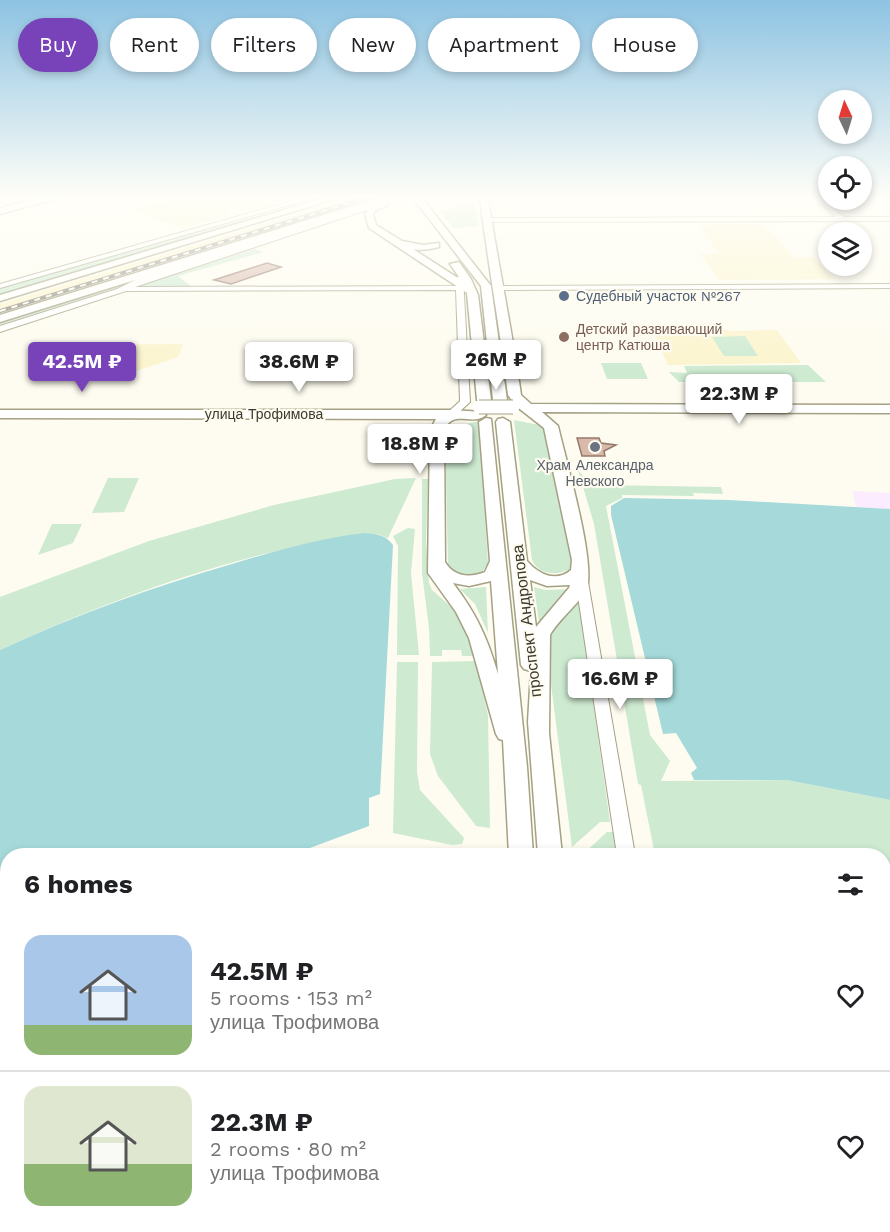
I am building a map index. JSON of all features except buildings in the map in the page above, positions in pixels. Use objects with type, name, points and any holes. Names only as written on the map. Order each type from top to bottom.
[{"type":"main road","points":[[0,298],[143,255]]},
{"type":"main road","points":[[0,319],[207,255]]},
{"type":"main road","points":[[418,255],[473,294]]},
{"type":"main road","points":[[429,255],[429,263]]},
{"type":"main road","points":[[450,255],[473,294],[494,413]]},
{"type":"main road","points":[[463,255],[483,282],[489,302],[500,400]]},
{"type":"main road","points":[[485,255],[493,261]]},
{"type":"main road","points":[[492,255],[515,395],[521,403],[551,426],[580,560],[578,589],[547,623],[541,635],[539,733]]},
{"type":"main road","name":"улица Трофимова","points":[[3,412],[454,411],[494,413],[533,410],[890,409]]},
{"type":"main road","points":[[454,411],[442,420],[437,430],[437,573],[465,612],[478,638],[516,767]]},
{"type":"main road","name":"проспект Андропова","points":[[494,413],[519,561],[549,848]]},
{"type":"main road","name":"проспект Андропова","points":[[494,413],[498,561],[521,848]]},
{"type":"main road","points":[[436,558],[441,571],[447,576],[467,581],[492,575],[498,561]]},
{"type":"main road","points":[[519,561],[528,574],[545,581],[566,580],[580,571]]},
{"type":"street","points":[[0,286],[107,255]]},
{"type":"street","points":[[0,329],[221,255]]},
{"type":"street","points":[[454,411],[465,402],[456,284],[459,270]]},
{"type":"street","points":[[489,302],[498,282],[890,286]]},
{"type":"street","points":[[124,289],[456,284]]},
{"type":"street","points":[[580,571],[625,848]]},
{"type":"shaded area","points":[[160,255],[190,255],[0,314],[0,304]]},
{"type":"shaded area","points":[[701,255],[813,257],[818,262],[818,276],[831,276],[834,279],[719,280]]},
{"type":"shaded area","points":[[670,325],[703,325],[731,331],[777,330],[801,363],[668,365],[654,333]]},
{"type":"shaded area","points":[[183,344],[178,357],[136,371],[44,371],[54,348],[70,345]]},
{"type":"shaded area","points":[[852,491],[890,493],[890,509],[856,507]]},
{"type":"green space","points":[[116,255],[131,255],[0,294],[0,288]]},
{"type":"green space","points":[[213,255],[216,255],[0,327],[0,322]]},
{"type":"green space","points":[[235,255],[251,255],[178,276],[192,287],[139,286]]},
{"type":"green space","points":[[745,336],[758,356],[724,356],[712,337]]},
{"type":"green space","points":[[601,363],[641,363],[648,379],[607,379]]},
{"type":"green space","points":[[808,365],[826,382],[679,382],[669,372],[687,373],[684,366]]},
{"type":"green space","points":[[514,420],[544,426],[574,562],[572,568],[567,571],[544,572],[532,560]]},
{"type":"green space","points":[[479,421],[488,564],[481,573],[467,575],[454,571],[448,565],[445,433],[448,428]]},
{"type":"green space","points":[[578,470],[584,477],[602,485],[721,487],[723,494],[622,495],[622,498],[606,506],[650,735],[670,761],[661,781],[787,780],[890,800],[890,848],[654,848],[641,785],[638,784],[594,524]]},
{"type":"green space","points":[[108,478],[139,478],[124,512],[92,513]]},
{"type":"green space","points":[[416,478],[388,538],[377,534],[278,551],[230,563],[130,596],[0,650],[0,597],[149,541],[274,505],[395,479]]},
{"type":"green space","points":[[422,479],[428,479],[426,542],[429,583],[432,590],[464,618],[478,656],[462,656],[461,650],[442,650],[442,656],[430,656],[422,573]]},
{"type":"green space","points":[[52,524],[82,524],[73,543],[38,555]]},
{"type":"green space","points":[[408,528],[415,529],[411,573],[419,655],[397,655],[398,546],[393,536]]},
{"type":"green space","points":[[486,587],[488,633],[475,604],[460,589]]},
{"type":"green space","points":[[534,587],[546,590],[569,589],[539,622]]},
{"type":"green space","points":[[579,599],[610,822],[600,822],[572,847],[549,669],[549,636],[553,626]]},
{"type":"green space","points":[[476,661],[488,715],[490,828],[476,826],[438,776],[430,754],[432,662]]},
{"type":"green space","points":[[397,662],[418,662],[417,772],[420,790],[464,838],[462,844],[452,845],[393,833]]},
{"type":"green space","points":[[607,832],[613,832],[615,848],[590,848]]},
{"type":"water","points":[[624,498],[729,500],[890,509],[890,800],[787,780],[694,780],[691,773],[697,768],[676,733],[663,734],[611,515],[611,506]]},
{"type":"water","points":[[365,533],[381,536],[393,545],[380,794],[369,798],[369,826],[310,848],[0,848],[0,650],[86,613],[173,582],[248,559],[331,538]]},
{"type":"railway","points":[[0,311],[179,255]]},
{"type":"place","name":"Судебный участок №267","points":[[564,296]]},
{"type":"place","name":"Детский развивающий центр Катюша","points":[[564,337]]},
{"type":"place","name":"Храм Александра Невского","points":[[595,447]]}]
